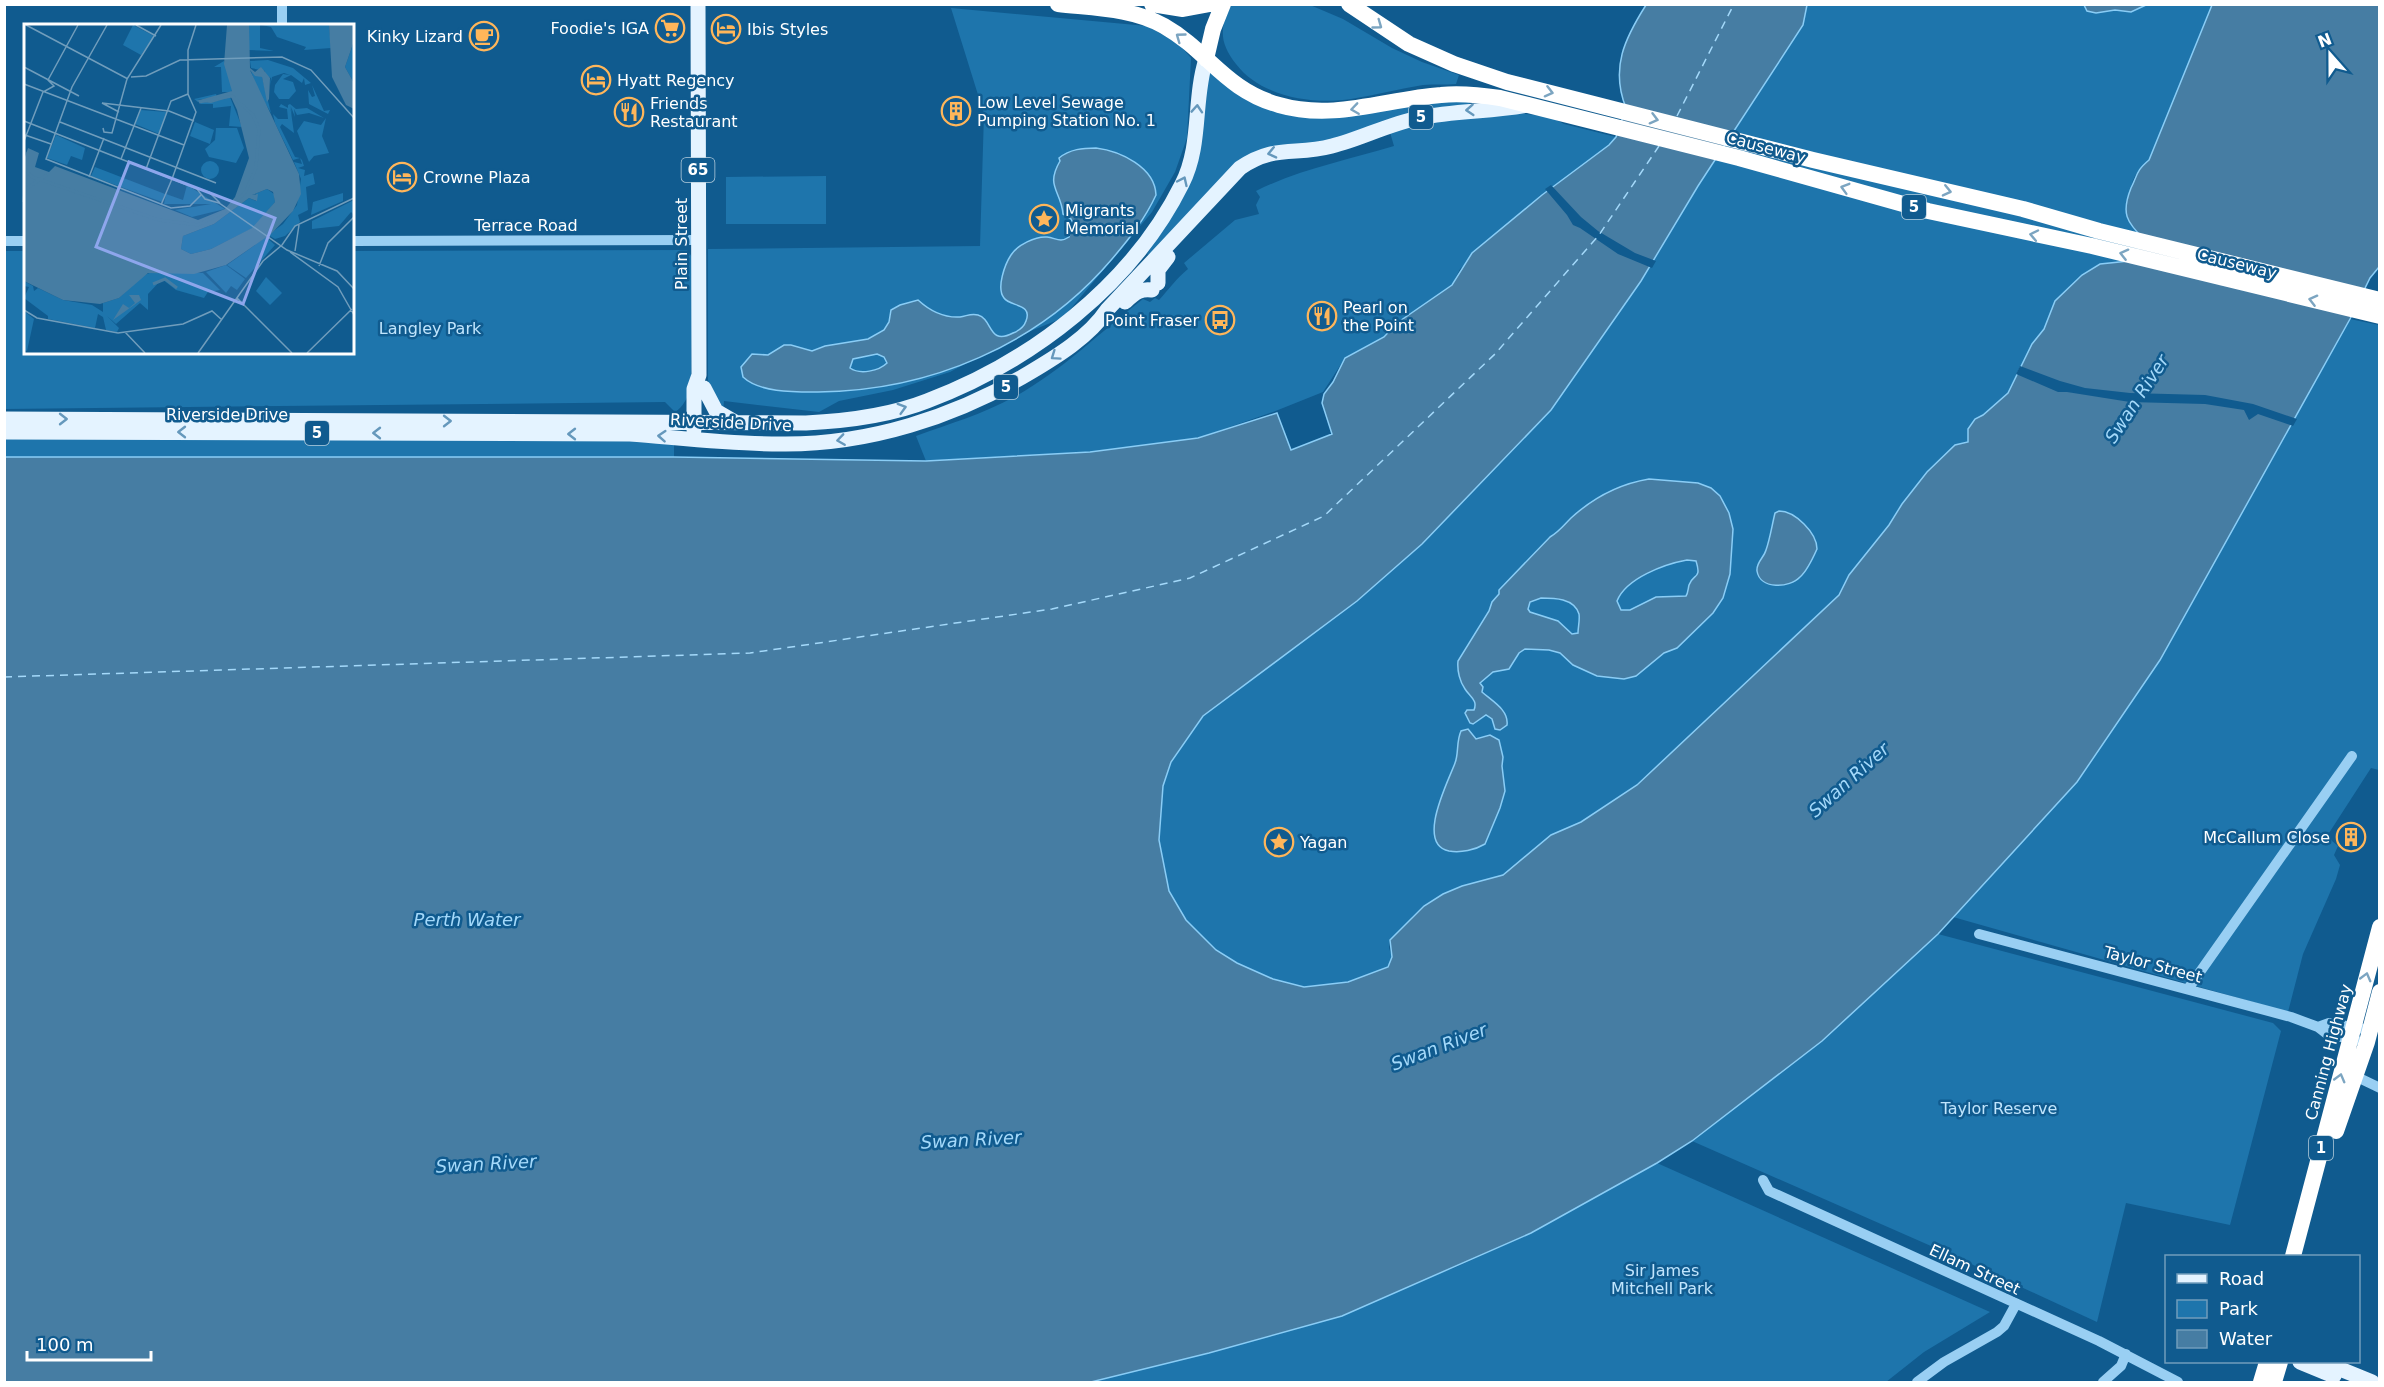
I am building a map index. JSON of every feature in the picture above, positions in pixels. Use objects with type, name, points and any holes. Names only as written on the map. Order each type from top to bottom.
[{"type":"highway","name":"Causeway","points":[[1058,4],[1107,9],[1150,18],[1177,34],[1237,86],[1251,95],[1281,106],[1312,111],[1348,110],[1440,95],[1460,94],[1500,98],[1528,105],[1594,112]]},
{"type":"highway","points":[[1152,4],[1184,9],[1210,4]]},
{"type":"highway","name":"5","points":[[1206,59],[1213,29],[1223,4]]},
{"type":"highway","name":"Causeway","points":[[1349,4],[1396,37],[1454,64],[1594,112],[1743,151],[2023,208],[2095,239]]},
{"type":"highway","name":"Causeway","points":[[1743,151],[1928,211],[2095,239],[2376,307]]},
{"type":"highway","name":"Canning Highway","points":[[2304,1255],[2334,1137],[2355,1076],[2379,927]]},
{"type":"highway","name":"Canning Highway","points":[[2294,1255],[2360,1035],[2379,992]]},
{"type":"highway","points":[[2261,1383],[2267,1363]]},
{"type":"highway","points":[[2274,1383],[2280,1363]]},
{"type":"main road","name":"Plain Street","points":[[698,4],[699,440]]},
{"type":"main road","name":"Riverside Drive","points":[[4,419],[739,423],[845,421],[926,402],[1002,366],[1056,331],[1105,288],[1141,248],[1182,184],[1192,161],[1201,79],[1206,59]]},
{"type":"main road","name":"Riverside Drive","points":[[4,432],[630,434],[784,444],[826,442],[898,429],[935,418],[1009,385],[1075,342],[1101,319],[1240,168],[1269,153],[1331,147],[1398,123],[1440,113],[1528,105]]},
{"type":"main road","points":[[1101,319],[1110,315],[1137,291],[1155,286],[1160,265],[1198,222],[1202,209]]},
{"type":"main road","points":[[664,422],[687,406],[699,384],[716,411],[739,423]]},
{"type":"main road","points":[[2302,1363],[2347,1383]]},
{"type":"main road","points":[[2325,1363],[2372,1383]]},
{"type":"street","points":[[282,4],[282,24]]},
{"type":"street","name":"Terrace Road","points":[[354,241],[699,240]]},
{"type":"street","points":[[4,241],[24,241]]},
{"type":"street","points":[[2188,988],[2352,756]]},
{"type":"street","name":"Taylor Street","points":[[1979,934],[2188,988],[2318,1026],[2327,1034],[2360,1035]]},
{"type":"street","points":[[2355,1076],[2379,1088]]},
{"type":"street","name":"Ellam Street","points":[[1763,1180],[1769,1191],[2126,1354],[2178,1383]]},
{"type":"street","points":[[1917,1383],[1944,1362],[1997,1332],[2004,1326],[2016,1304]]},
{"type":"street","points":[[2103,1383],[2121,1366],[2126,1354]]},
{"type":"green space","points":[[2084,4],[2087,11],[2096,13],[2115,10],[2131,12],[2146,5],[2212,5],[2149,160],[2139,170],[2131,188],[2133,207],[2145,240],[2129,261],[2099,264],[2082,275],[2055,301],[2044,329],[2032,344],[2008,393],[1983,415],[1975,419],[1968,442],[1955,445],[1927,472],[1849,575],[1840,595],[1637,785],[1581,822],[1551,835],[1503,875],[1462,886],[1410,920],[1390,940],[1389,948],[1392,957],[1388,967],[1348,982],[1304,987],[1273,979],[1237,963],[1216,950],[1186,920],[1169,891],[1159,840],[1163,786],[1171,762],[1203,716],[1357,601],[1422,544],[1551,410],[1641,281],[1698,186],[1803,25],[1807,5]]},
{"type":"green space","points":[[1230,5],[1310,5],[1343,19],[1392,48],[1459,75],[1456,84],[1423,85],[1336,101],[1289,96],[1259,84],[1247,75],[1230,56],[1224,42],[1223,28]]},
{"type":"green space","points":[[951,8],[1147,26],[1179,44],[1191,58],[1187,138],[1175,172],[1152,212],[1063,318],[1018,336],[950,372],[893,390],[839,401],[819,412],[724,401],[723,411],[711,394],[708,380],[708,249],[980,246],[984,114]]},
{"type":"green space","points":[[1207,69],[1264,107],[1413,104],[1469,98],[1470,107],[1337,142],[1258,153],[1153,258],[1147,254],[1185,190]]},
{"type":"green space","points":[[1517,113],[1551,117],[1564,124],[1616,137],[1609,145],[1542,195],[1460,269],[1452,285],[1397,323],[1384,337],[1345,358],[1323,392],[1198,438],[1090,452],[926,461],[916,436],[978,414],[1032,387],[1143,299],[1150,302],[1155,298],[1159,300],[1188,269],[1184,263],[1235,220],[1259,214],[1256,205],[1260,197],[1256,191],[1307,171],[1394,146],[1389,129],[1427,119]]},
{"type":"green space","points":[[826,176],[826,224],[726,224],[726,177]]},
{"type":"green space","name":"Langley Park","points":[[687,250],[693,258],[691,388],[687,398],[675,412],[665,402],[5,409],[4,251],[24,251],[24,354],[354,354],[354,251]]},
{"type":"green space","points":[[2350,319],[2379,325],[2379,770],[2371,768],[2329,833],[2332,841],[2338,846],[2334,855],[2340,865],[2303,954],[2288,1012],[1953,917],[2077,782],[2293,420]]},
{"type":"green space","points":[[4,436],[610,439],[674,443],[674,457],[5,457]]},
{"type":"green space","name":"Taylor Reserve","points":[[1938,934],[2273,1023],[2281,1031],[2230,1225],[2126,1203],[2097,1322],[1956,1257],[1692,1141],[1822,1041]]},
{"type":"green space","name":"Sir James Mitchell Park","points":[[1657,1163],[1990,1312],[1924,1352],[1886,1382],[1091,1382],[1209,1353],[1454,1268],[1531,1233]]},
{"type":"water","name":"Perth Water","points":[[1646,5],[1807,5],[1803,25],[1698,186],[1641,281],[1551,410],[1422,544],[1357,601],[1203,716],[1171,762],[1163,786],[1159,840],[1169,891],[1186,920],[1216,950],[1237,963],[1273,979],[1304,987],[1348,982],[1388,967],[1392,957],[1390,940],[1424,906],[1462,886],[1503,875],[1551,835],[1581,822],[1637,785],[1839,595],[1849,575],[1927,472],[1955,445],[1968,442],[1968,429],[1975,419],[1983,415],[2008,393],[2032,344],[2044,329],[2055,301],[2082,275],[2100,264],[2129,261],[2145,240],[2133,228],[2127,217],[2126,204],[2138,173],[2149,160],[2212,5],[2379,5],[2379,267],[2370,278],[2350,319],[2160,660],[2077,782],[1938,934],[1822,1041],[1692,1141],[1531,1233],[1342,1316],[1209,1353],[1091,1382],[5,1382],[5,457],[674,457],[926,461],[1090,452],[1198,438],[1277,413],[1291,450],[1332,434],[1322,403],[1324,394],[1345,358],[1384,337],[1397,323],[1452,285],[1472,253],[1542,195],[1609,145],[1616,137],[1626,108],[1619,80],[1622,54],[1632,29]]},
{"type":"water","points":[[2084,5],[2146,5],[2131,12],[2115,10],[2096,13],[2087,11]]},
{"type":"water","points":[[1096,148],[1135,162],[1150,176],[1156,195],[1136,228],[1112,259],[1083,289],[1051,316],[1016,339],[980,357],[941,372],[901,383],[860,390],[799,392],[768,389],[743,377],[741,367],[752,354],[768,355],[784,345],[812,351],[825,346],[868,339],[884,330],[889,322],[891,310],[918,300],[943,315],[960,317],[971,314],[983,317],[999,336],[1019,330],[1025,323],[1027,315],[1024,308],[1007,301],[1002,294],[1001,282],[1006,264],[1014,251],[1027,242],[1043,237],[1060,240],[1069,237],[1073,224],[1071,219],[1063,214],[1054,183],[1059,158],[1072,151]],"holes":[[[877,354],[884,357],[887,363],[874,370],[864,372],[850,368],[853,359]]]},
{"type":"water","points":[[1649,479],[1698,483],[1711,488],[1720,496],[1729,513],[1733,529],[1730,574],[1723,598],[1713,613],[1677,648],[1664,653],[1636,676],[1624,679],[1597,676],[1573,665],[1560,653],[1525,649],[1519,653],[1509,669],[1493,672],[1480,683],[1483,687],[1482,692],[1503,710],[1507,725],[1500,730],[1495,729],[1492,719],[1486,715],[1473,724],[1470,723],[1465,713],[1467,710],[1474,710],[1475,704],[1462,683],[1458,672],[1458,661],[1499,594],[1499,590],[1550,537],[1580,510],[1607,492]],"holes":[[[1687,560],[1696,561],[1698,571],[1689,585],[1686,596],[1656,597],[1630,610],[1621,610],[1617,601],[1629,585],[1647,573]],[[1541,598],[1563,600],[1573,605],[1579,614],[1578,633],[1572,634],[1558,621],[1530,612],[1528,609],[1530,602]]]},
{"type":"water","points":[[1779,511],[1792,515],[1804,524],[1813,536],[1817,549],[1800,577],[1783,585],[1764,582],[1757,571],[1765,553],[1775,513]]},
{"type":"water","points":[[1468,729],[1476,739],[1490,735],[1499,740],[1503,757],[1505,791],[1485,844],[1458,852],[1449,851],[1439,846],[1435,837],[1434,825],[1456,759],[1459,735],[1461,731]]},
{"type":"pier","points":[[1551,185],[1581,217],[1598,231],[1635,253],[1656,261],[1652,268],[1618,254],[1573,225],[1545,189]]},
{"type":"pier","points":[[2020,366],[2085,388],[2130,393],[2205,395],[2253,404],[2297,419],[2293,426],[2258,414],[2249,420],[2244,410],[2205,404],[2130,402],[2058,392],[2016,374]]},
{"type":"ferry route","points":[[1677,116],[1734,4]]},
{"type":"ferry route","points":[[4,677],[750,653],[1052,609],[1190,578],[1324,516],[1495,354],[1599,235],[1659,146]]},
{"type":"place","name":"Foodie's IGA","points":[[670,28]]},
{"type":"place","name":"Ibis Styles","points":[[726,29]]},
{"type":"place","name":"Kinky Lizard","points":[[484,36]]},
{"type":"place","name":"Hyatt Regency","points":[[596,80]]},
{"type":"place","name":"Low Level Sewage Pumping Station No. 1","points":[[956,111]]},
{"type":"place","name":"Friends Restaurant","points":[[629,112]]},
{"type":"place","name":"Crowne Plaza","points":[[402,177]]},
{"type":"place","name":"Migrants Memorial","points":[[1044,219]]},
{"type":"place","name":"Pearl on the Point","points":[[1322,316]]},
{"type":"place","name":"Point Fraser","points":[[1220,320]]},
{"type":"place","name":"McCallum Close","points":[[2351,837]]},
{"type":"place","name":"Yagan","points":[[1279,842]]},
{"type":"water label","name":"Swan River","points":[[2137,399]]},
{"type":"water label","name":"Swan River","points":[[1849,780]]},
{"type":"water label","name":"Swan River","points":[[1439,1047]]},
{"type":"water label","name":"Swan River","points":[[971,1140]]},
{"type":"water label","name":"Swan River","points":[[486,1164]]}]
